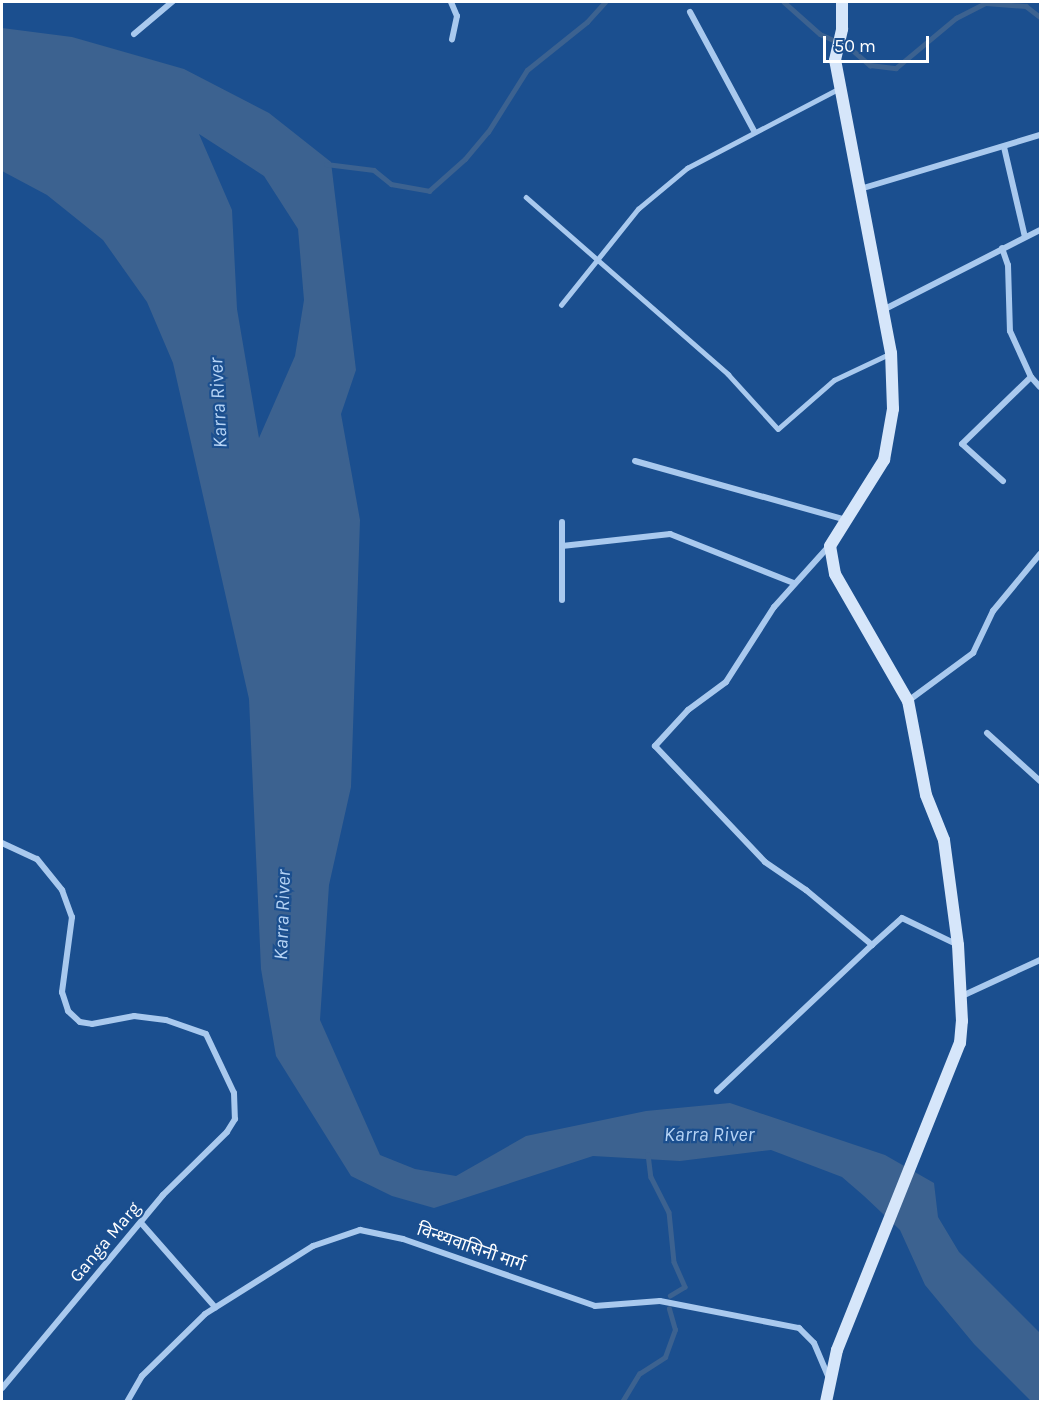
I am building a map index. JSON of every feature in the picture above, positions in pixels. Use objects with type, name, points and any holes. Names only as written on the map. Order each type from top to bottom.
[{"type":"main road","points":[[826,1401],[837,1350],[915,1149],[960,1043],[962,996],[958,945],[944,840],[926,795],[908,701],[835,574],[830,546],[884,460],[893,409],[891,353],[841,88],[836,49],[842,29],[842,2]]},
{"type":"street","points":[[134,34],[172,2]]},
{"type":"street","points":[[451,2],[457,16],[452,39]]},
{"type":"street","points":[[690,12],[754,130]]},
{"type":"street","points":[[860,189],[1041,135]]},
{"type":"street","points":[[1004,147],[1025,237]]},
{"type":"street","points":[[883,310],[1041,230]]},
{"type":"street","points":[[1002,248],[1008,265],[1010,331],[1031,377],[1041,387]]},
{"type":"street","points":[[1004,481],[962,444],[1031,377]]},
{"type":"street","points":[[635,461],[847,520]]},
{"type":"street","points":[[562,522],[562,600]]},
{"type":"street","points":[[562,546],[670,534],[794,583]]},
{"type":"street","points":[[830,546],[794,583],[726,682],[688,711],[656,747],[765,862],[807,890],[872,945]]},
{"type":"street","points":[[908,701],[973,653],[993,611],[1041,554]]},
{"type":"street","points":[[987,733],[1041,781]]},
{"type":"street","name":"Ganga Marg","points":[[2,843],[37,860],[62,890],[72,917],[62,992],[68,1011],[80,1022],[92,1024],[134,1016],[166,1020],[206,1034],[234,1094],[235,1119],[227,1132],[163,1195],[142,1224],[2,1388]]},
{"type":"street","points":[[717,1091],[902,918],[958,945]]},
{"type":"street","points":[[962,996],[1041,960]]},
{"type":"street","points":[[142,1224],[215,1307]]},
{"type":"street","name":"विन्ध्यवासिनी मार्ग","points":[[128,1401],[142,1376],[215,1307],[313,1245],[360,1230],[403,1239],[594,1306],[660,1301],[799,1328],[814,1342],[830,1380]]},
{"type":"lane","points":[[561,305],[595,258],[638,209],[687,168],[754,130],[841,88]]},
{"type":"lane","points":[[526,197],[728,374],[778,429],[834,381],[891,353]]},
{"type":"water","name":"Karra River","points":[[2,28],[72,37],[184,69],[269,113],[331,162],[356,370],[341,414],[360,520],[351,787],[329,885],[320,1020],[380,1155],[415,1169],[456,1176],[526,1136],[646,1111],[730,1103],[885,1155],[934,1183],[938,1217],[959,1252],[1040,1333],[1040,1401],[1031,1401],[974,1344],[925,1285],[900,1230],[864,1196],[842,1177],[771,1150],[680,1161],[593,1156],[434,1208],[392,1196],[351,1176],[276,1056],[261,969],[249,699],[173,363],[147,302],[103,240],[47,195],[2,171]],"holes":[[[199,134],[264,176],[298,229],[304,300],[295,356],[259,438],[237,309],[232,210]]]},
{"type":"waterway","points":[[326,164],[374,170],[391,184],[429,191],[465,159],[488,132],[527,70],[587,22],[605,2]]},
{"type":"waterway","points":[[784,2],[820,34],[849,47],[870,65],[896,68],[956,18],[986,3],[1026,6],[1040,17]]},
{"type":"waterway","points":[[648,1154],[651,1177],[669,1212],[674,1262],[685,1287],[670,1296]]},
{"type":"waterway","points":[[622,1402],[639,1374],[665,1357],[675,1330],[669,1309]]}]
